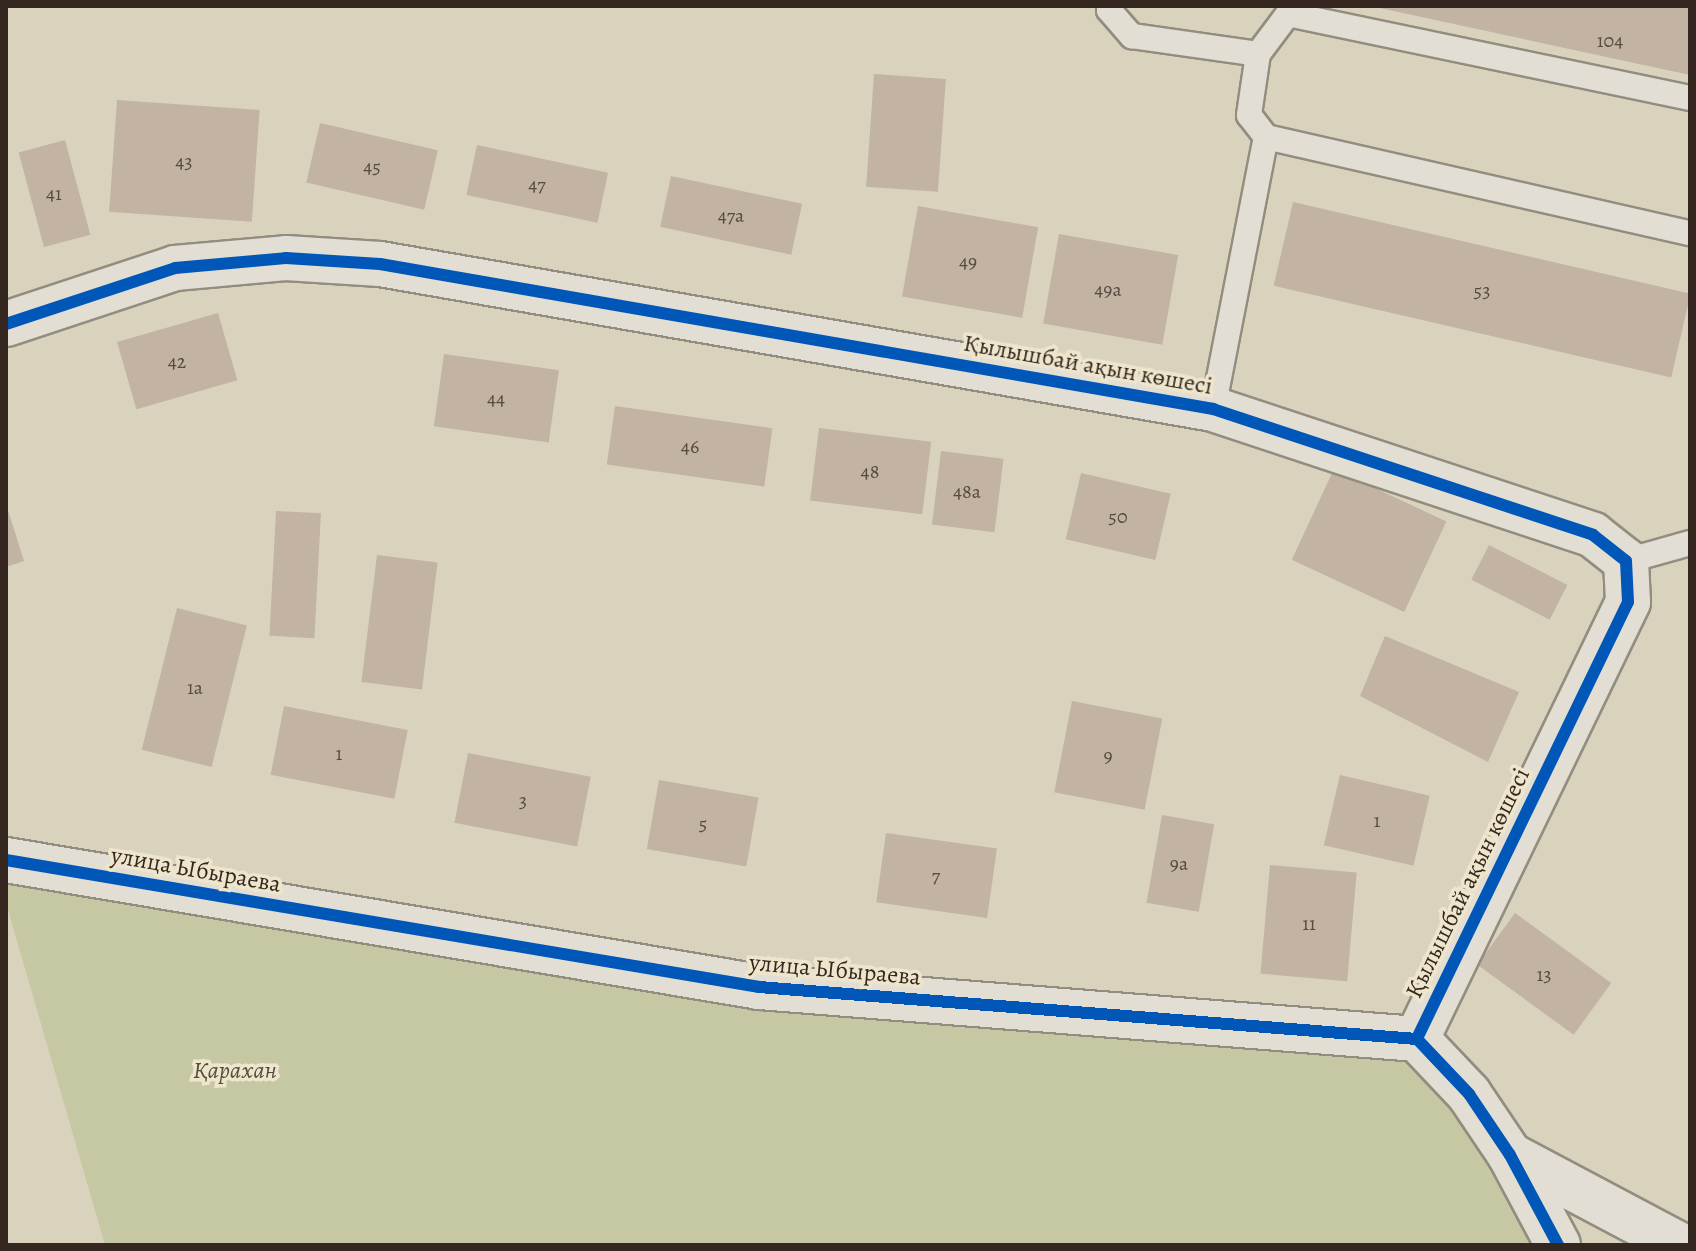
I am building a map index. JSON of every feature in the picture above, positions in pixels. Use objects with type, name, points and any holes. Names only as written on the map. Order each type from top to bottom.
[{"type":"street","name":"Қылышбай ақын көшесі","points":[[6,324],[175,268],[286,258],[364,263],[1213,409],[1593,535],[1626,561],[1628,602],[1417,1039]]},
{"type":"street","name":"улица Ыбыраева","points":[[6,860],[759,987],[1417,1039]]},
{"type":"street","points":[[1417,1039],[1469,1094],[1510,1155],[1558,1245]]},
{"type":"street","points":[[1510,1155],[1680,1245]]},
{"type":"lane","points":[[1110,6],[1109,10],[1132,36],[1258,54]]},
{"type":"lane","points":[[1690,98],[1288,14],[1258,54],[1249,115],[1266,137],[1690,233]]},
{"type":"lane","points":[[1213,409],[1266,137]]},
{"type":"lane","points":[[1626,561],[1690,543]]},
{"type":"green space","name":"Қарахан","points":[[6,865],[1441,1064],[1535,1245],[105,1245],[6,903]]},
{"type":"building","points":[[1690,6],[1690,75],[1375,7]]},
{"type":"building","points":[[874,74],[946,79],[938,192],[866,187]]},
{"type":"building","points":[[117,100],[260,110],[252,222],[109,212]]},
{"type":"building","points":[[320,123],[438,150],[424,210],[306,182]]},
{"type":"building","points":[[65,140],[90,235],[44,247],[19,152]]},
{"type":"building","points":[[477,145],[608,173],[597,223],[466,195]]},
{"type":"building","points":[[671,176],[802,204],[791,255],[660,227]]},
{"type":"building","points":[[1293,202],[1690,294],[1671,378],[1274,286]]},
{"type":"building","points":[[918,206],[1038,227],[1022,318],[902,297]]},
{"type":"building","points":[[1059,234],[1178,255],[1162,345],[1043,324]]},
{"type":"building","points":[[218,313],[237,380],[136,409],[117,342]]},
{"type":"building","points":[[444,354],[559,370],[549,442],[434,426]]},
{"type":"building","points":[[615,406],[772,428],[764,487],[607,464]]},
{"type":"building","points":[[819,428],[931,442],[922,514],[810,500]]},
{"type":"building","points":[[941,451],[1004,459],[995,532],[932,524]]},
{"type":"building","points":[[1334,469],[1446,521],[1404,612],[1292,560]]},
{"type":"building","points":[[1081,473],[1171,494],[1155,560],[1066,539]]},
{"type":"building","points":[[6,504],[24,561],[6,567]]},
{"type":"building","points":[[276,511],[321,513],[314,638],[269,636]]},
{"type":"building","points":[[1489,545],[1567,585],[1550,620],[1471,580]]},
{"type":"building","points":[[377,555],[438,562],[422,689],[361,682]]},
{"type":"building","points":[[177,608],[247,625],[212,767],[142,750]]},
{"type":"building","points":[[1385,636],[1519,692],[1488,762],[1360,696]]},
{"type":"building","points":[[1072,701],[1162,719],[1145,810],[1054,792]]},
{"type":"building","points":[[284,706],[408,730],[394,799],[271,775]]},
{"type":"building","points":[[468,753],[591,777],[577,847],[454,823]]},
{"type":"building","points":[[1340,775],[1430,796],[1413,866],[1324,845]]},
{"type":"building","points":[[659,780],[758,798],[746,866],[647,849]]},
{"type":"building","points":[[1162,815],[1214,824],[1199,912],[1147,903]]},
{"type":"building","points":[[886,833],[997,849],[987,918],[876,902]]},
{"type":"building","points":[[1270,865],[1357,873],[1347,981],[1261,974]]},
{"type":"building","points":[[1515,913],[1611,983],[1574,1035],[1477,965]]},
{"type":"cycle path","points":[[6,324],[175,268],[286,258],[380,264],[1213,409],[1593,535],[1626,561],[1628,602],[1417,1039]]},
{"type":"cycle path","points":[[6,860],[759,987],[1417,1039],[1469,1094],[1510,1155],[1558,1245]]}]
